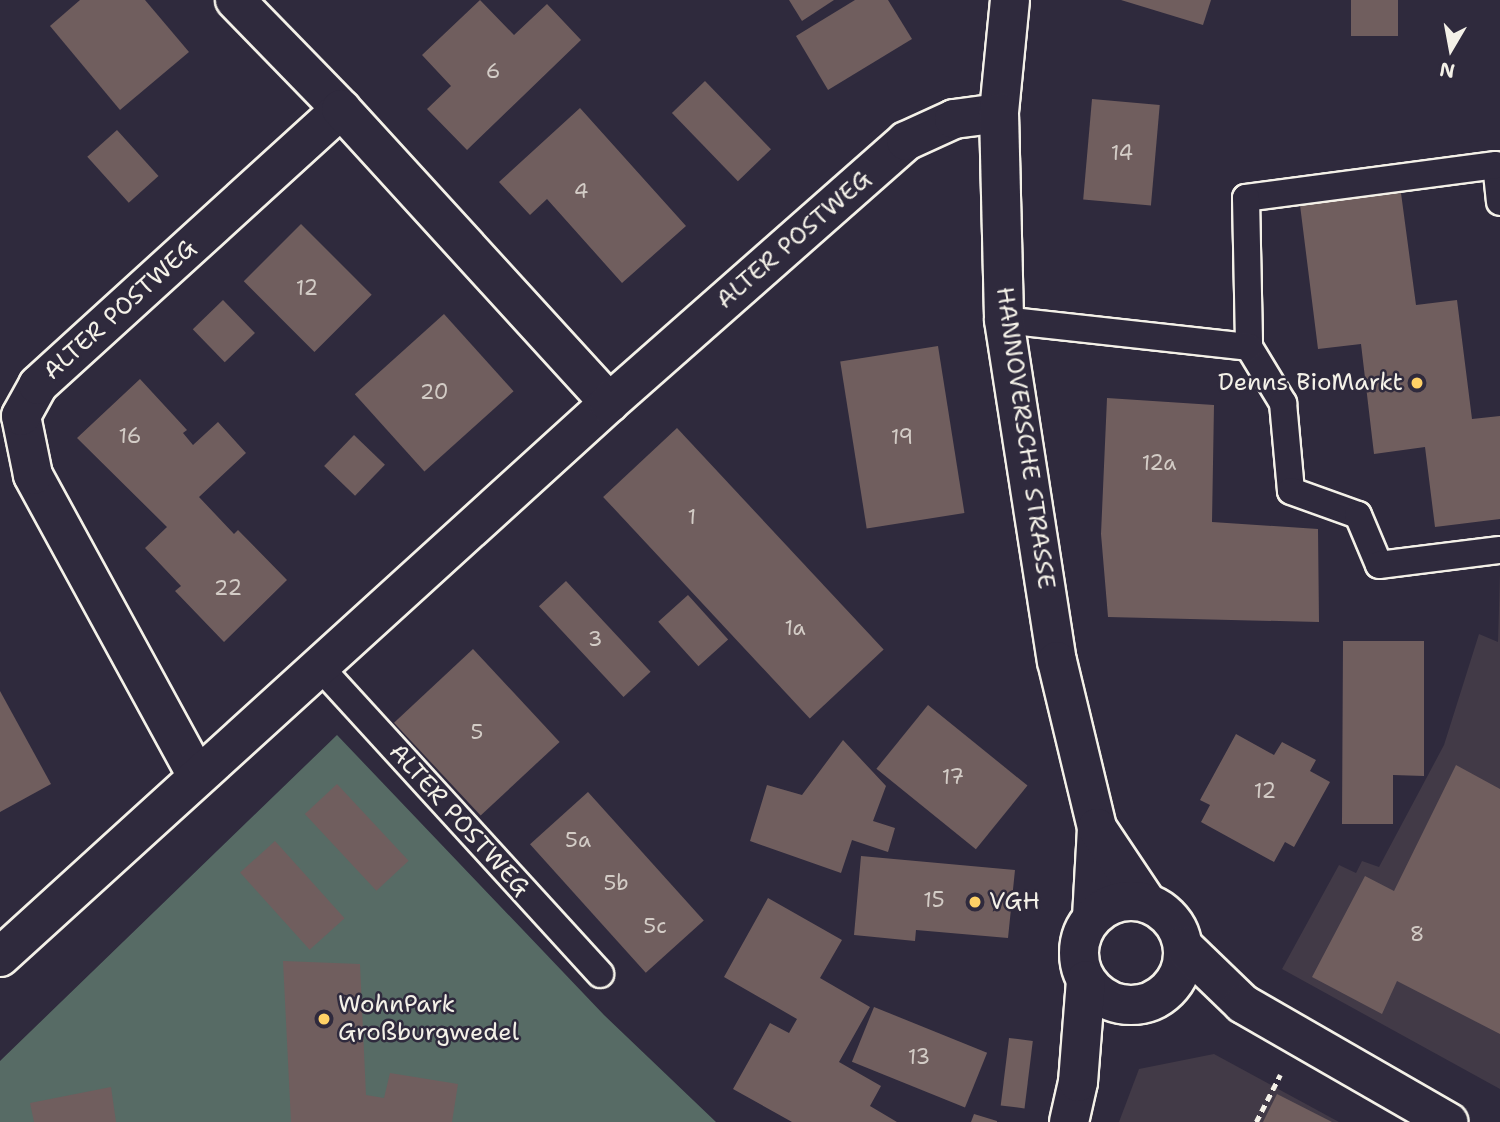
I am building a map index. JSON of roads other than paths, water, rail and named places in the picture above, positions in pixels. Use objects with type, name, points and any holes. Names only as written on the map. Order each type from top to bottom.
[{"type":"street","points":[[235,0],[341,109],[609,403]]},
{"type":"street","name":"HANNOVERSCHE STRASSE","points":[[1010,0],[999,113],[1004,320],[1057,661],[1097,828],[1092,918]]},
{"type":"street","name":"ALTER POSTWEG","points":[[197,776],[33,475],[22,416],[38,385],[341,109]]},
{"type":"street","name":"ALTER POSTWEG","points":[[0,957],[609,403],[906,141],[954,119],[999,113]]},
{"type":"street","name":"HANNOVERSCHE STRASSE","points":[[1097,828],[1147,902]]},
{"type":"street","points":[[1183,946],[1182,962],[1176,979],[1166,992],[1154,1000],[1128,1005],[1112,1002],[1097,993],[1086,980],[1079,965],[1078,947],[1092,918],[1117,902],[1147,902],[1171,919],[1183,946],[1243,1004],[1448,1122]]},
{"type":"street","points":[[1069,1122],[1078,1082],[1086,980]]},
{"type":"street","points":[[1166,992],[1243,1004]]},
{"type":"street","points":[[1078,1082],[1128,1005]]},
{"type":"lane","points":[[1500,202],[1496,165],[1246,198],[1249,347],[1283,403],[1291,491],[1358,515],[1379,565],[1500,550]]},
{"type":"lane","points":[[1004,320],[1249,347]]},
{"type":"lane","name":"ALTER POSTWEG","points":[[319,666],[600,974]]},
{"type":"place","name":"Denns BioMarkt","points":[[1417,383]]},
{"type":"place","name":"VGH","points":[[975,902]]},
{"type":"place","name":"WohnPark Großburgwedel","points":[[324,1019]]}]
